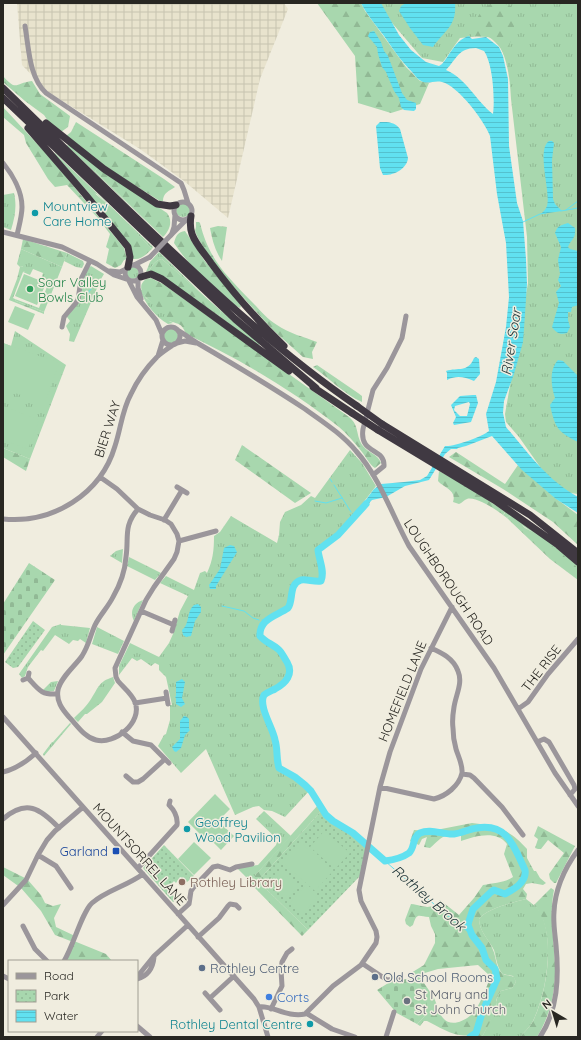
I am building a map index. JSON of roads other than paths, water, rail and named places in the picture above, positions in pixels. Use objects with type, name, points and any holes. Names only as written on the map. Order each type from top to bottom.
[{"type":"highway","points":[[3,87],[57,133],[127,185],[157,204],[170,206],[178,204]]},
{"type":"highway","points":[[3,87],[158,239],[234,309],[280,348],[357,406],[380,427],[426,459],[447,468],[530,515],[578,553]]},
{"type":"highway","points":[[3,99],[86,194],[128,247],[130,257],[129,267]]},
{"type":"highway","points":[[3,99],[235,320],[316,388]]},
{"type":"highway","points":[[189,218],[191,230],[196,241],[234,294],[260,322],[315,375]]},
{"type":"highway","points":[[140,276],[151,274],[162,279],[281,365],[352,413],[432,454],[447,468],[525,521],[558,545],[578,562]]},
{"type":"street","points":[[25,26],[34,75],[40,87],[46,93],[181,183],[188,203],[192,208],[189,218],[150,256],[120,272],[107,270]]},
{"type":"street","points":[[3,163],[12,175],[21,198],[21,213],[17,235]]},
{"type":"street","points":[[171,235],[174,227],[174,211],[184,190]]},
{"type":"street","points":[[178,204],[183,202],[188,203]]},
{"type":"street","points":[[175,215],[180,220],[189,218]]},
{"type":"street","points":[[3,232],[62,247],[114,275],[134,282],[140,276]]},
{"type":"street","points":[[141,300],[138,288],[140,276],[150,256]]},
{"type":"street","points":[[64,324],[66,314],[78,300],[81,279],[90,261]]},
{"type":"street","points":[[129,267],[138,267],[140,276]]},
{"type":"street","points":[[129,267],[125,274],[132,289],[156,320],[163,337],[169,344],[185,341],[197,343]]},
{"type":"street","points":[[373,475],[384,466],[384,462],[380,455],[370,450],[364,442],[362,435],[363,429],[373,390],[387,368],[402,338],[406,316]]},
{"type":"street","points":[[156,320],[169,327],[175,327],[179,331],[180,336],[176,343]]},
{"type":"street","points":[[163,337],[165,329],[169,327]]},
{"type":"street","name":"LOUGHBOROUGH ROAD","points":[[179,331],[267,384],[339,435],[356,451],[377,481],[409,546],[494,668],[537,742],[578,806]]},
{"type":"street","name":"BIER WAY","points":[[158,356],[163,337]]},
{"type":"street","name":"BIER WAY","points":[[3,519],[35,518],[59,510],[78,500],[100,477],[108,465],[115,447],[122,416],[131,392],[158,356],[176,343]]},
{"type":"street","points":[[100,477],[117,489],[138,508],[150,515],[164,520],[174,529],[179,541],[174,559],[154,587],[116,664],[115,672],[118,681],[135,703],[136,710],[134,720],[122,732],[111,739],[98,740],[85,734],[74,722],[61,707],[57,694],[61,681],[74,667],[86,650],[96,622],[120,584],[125,564],[128,529],[138,508]]},
{"type":"street","points":[[164,520],[185,491],[177,487]]},
{"type":"street","points":[[179,541],[211,536],[216,531]]},
{"type":"street","name":"HOMEFIELD LANE","points":[[363,964],[377,938],[373,922],[361,901],[359,893],[380,787],[390,752],[413,688],[452,607]]},
{"type":"street","points":[[141,611],[174,625]]},
{"type":"street","name":"THE RISE","points":[[518,708],[528,702],[548,674],[578,639]]},
{"type":"street","points":[[380,787],[434,799],[448,793],[462,774],[454,742],[453,728],[454,706],[459,689],[459,673],[453,662],[445,655],[431,648]]},
{"type":"street","points":[[27,677],[42,692],[57,694]]},
{"type":"street","points":[[135,703],[168,701],[166,692]]},
{"type":"street","name":"MOUNTSORREL LANE","points":[[3,717],[234,976],[259,1007]]},
{"type":"street","points":[[122,732],[133,741],[151,745],[167,761],[140,781],[130,784],[126,776]]},
{"type":"street","points":[[537,742],[544,739],[548,742],[574,785],[575,789],[570,795]]},
{"type":"street","points":[[3,772],[25,762],[36,753]]},
{"type":"street","points":[[462,774],[470,775],[474,778],[521,827],[523,835]]},
{"type":"street","points":[[138,868],[177,825],[177,818],[168,804]]},
{"type":"street","points":[[3,905],[23,885],[47,840],[83,807]]},
{"type":"street","points":[[3,819],[17,810],[30,808],[45,814],[59,828]]},
{"type":"street","points":[[540,1037],[552,1012],[556,988],[557,965],[554,913],[557,891],[567,866],[578,850]]},
{"type":"street","points":[[38,855],[56,866],[68,886]]},
{"type":"street","points":[[178,914],[189,904],[191,891],[211,868],[218,866],[230,870],[250,862]]},
{"type":"street","points":[[64,960],[89,907],[98,899],[114,889],[128,884],[143,874]]},
{"type":"street","points":[[198,937],[230,904],[238,905]]},
{"type":"street","points":[[138,978],[146,976],[154,962],[154,956],[188,925]]},
{"type":"street","points":[[20,934],[24,929],[37,952],[46,960]]},
{"type":"street","points":[[271,1008],[282,986],[282,962],[287,953],[292,949]]},
{"type":"street","points":[[268,1037],[259,1007],[264,1006],[292,1015],[306,1013],[333,986],[363,964],[388,980],[399,979]]},
{"type":"street","points":[[210,998],[234,976]]},
{"type":"street","points":[[205,993],[220,1010]]},
{"type":"street","points":[[386,1037],[394,1012]]},
{"type":"street","points":[[306,1013],[332,1029],[355,1037]]},
{"type":"street","points":[[138,1027],[150,1037]]},
{"type":"water","name":"River Soar","points":[[361,3],[381,3],[399,35],[411,50],[426,62],[439,66],[456,44],[469,36],[472,39],[486,37],[499,47],[503,56],[508,79],[509,146],[517,203],[523,221],[527,284],[523,342],[514,374],[504,401],[503,413],[506,427],[531,456],[557,483],[578,497],[578,513],[556,499],[522,470],[492,436],[457,449],[451,449],[445,454],[429,480],[405,486],[386,497],[372,500],[362,511],[359,509],[374,489],[381,484],[420,480],[427,476],[445,446],[467,441],[489,431],[486,414],[496,382],[506,327],[509,297],[506,243],[497,194],[490,136],[487,129],[470,104],[455,90],[442,82],[426,83],[417,78],[397,55]],"holes":[[[476,48],[484,51],[487,57],[493,82],[493,114],[459,78],[446,70],[461,52]]]},
{"type":"water","points":[[406,3],[455,3],[452,23],[433,47],[423,45],[399,11],[401,6]]},
{"type":"water","points":[[374,31],[388,56],[402,93],[407,100],[416,103],[416,109],[414,111],[404,110],[401,107],[399,98],[382,67],[377,47],[368,36],[370,32]]},
{"type":"water","points":[[380,122],[392,123],[400,129],[408,158],[405,165],[399,171],[387,175],[383,175],[380,168],[376,126]]},
{"type":"water","points":[[549,141],[554,143],[552,160],[553,199],[555,204],[562,211],[541,214],[547,206],[548,200],[544,153],[545,146]]},
{"type":"water","points":[[568,223],[575,228],[575,232],[568,247],[578,251],[578,305],[572,307],[571,312],[568,312],[570,327],[567,333],[560,334],[552,327],[559,303],[556,292],[561,286],[558,280],[560,274],[558,260],[561,247],[555,233],[560,226]]},
{"type":"water","points":[[476,357],[479,359],[480,374],[474,381],[460,377],[454,377],[447,380],[446,371],[466,368]]},
{"type":"water","points":[[558,360],[563,361],[577,375],[578,379],[578,442],[558,428],[550,405],[555,398],[552,373]]},
{"type":"water","points":[[476,395],[478,403],[471,422],[454,425],[453,423],[456,417],[451,405],[460,396]],"holes":[[[469,402],[470,404],[467,416],[460,416],[454,410],[455,406]]]},
{"type":"water","points":[[230,545],[234,546],[237,552],[216,586],[216,589],[210,589],[209,585],[220,569],[224,548]]},
{"type":"water","points":[[198,604],[201,607],[201,612],[195,621],[191,636],[186,637],[183,635],[182,630],[186,625],[190,611],[194,605]]},
{"type":"water","points":[[182,679],[185,682],[182,698],[185,704],[181,707],[176,704],[175,697],[176,682]]},
{"type":"water","points":[[184,716],[189,719],[190,730],[185,735],[181,748],[176,752],[172,747],[180,739],[180,721]]},
{"type":"waterway","points":[[566,210],[578,201]]},
{"type":"waterway","points":[[561,211],[578,208]]},
{"type":"waterway","points":[[523,222],[540,214],[546,213]]},
{"type":"waterway","points":[[83,302],[87,300],[88,293],[91,289]]},
{"type":"waterway","points":[[334,485],[351,512]]},
{"type":"waterway","points":[[315,501],[326,503],[342,498]]},
{"type":"waterway","name":"Rothley Brook","points":[[366,504],[338,535],[318,550],[322,569],[321,581],[301,580],[297,582],[294,585],[288,608],[265,622],[260,630],[260,636],[282,653],[290,670],[288,678],[282,684],[264,695],[264,711],[274,735],[279,768],[295,777],[305,785],[311,791],[326,815],[353,833],[385,861],[409,853],[417,835],[428,831],[454,834],[488,827],[503,833],[513,845],[525,870],[522,882],[505,894],[494,890],[491,892],[473,909],[468,925],[472,935],[482,948],[486,960],[495,969],[497,979],[482,1013],[476,1033],[470,1037]]},
{"type":"waterway","points":[[222,606],[244,611],[253,618],[259,620]]},
{"type":"waterway","name":"Rothley Brook","points":[[262,620],[266,621]]},
{"type":"waterway","name":"Rothley Brook","points":[[385,861],[443,912],[472,935]]},
{"type":"place","name":"Mountview Care Home","points":[[35,213]]},
{"type":"place","name":"Soar Valley Bowls Club","points":[[30,289]]},
{"type":"place","name":"Geoffrey Wood Pavilion","points":[[187,829]]},
{"type":"place","name":"Garland","points":[[116,851]]},
{"type":"place","name":"Rothley Library","points":[[182,882]]},
{"type":"place","name":"Rothley Centre","points":[[202,968]]},
{"type":"place","name":"Old School Rooms","points":[[375,977]]},
{"type":"place","name":"Corts","points":[[269,997]]},
{"type":"place","name":"St Mary and St John Church","points":[[407,1001]]},
{"type":"place","name":"Rothley Dental Centre","points":[[310,1024]]}]
